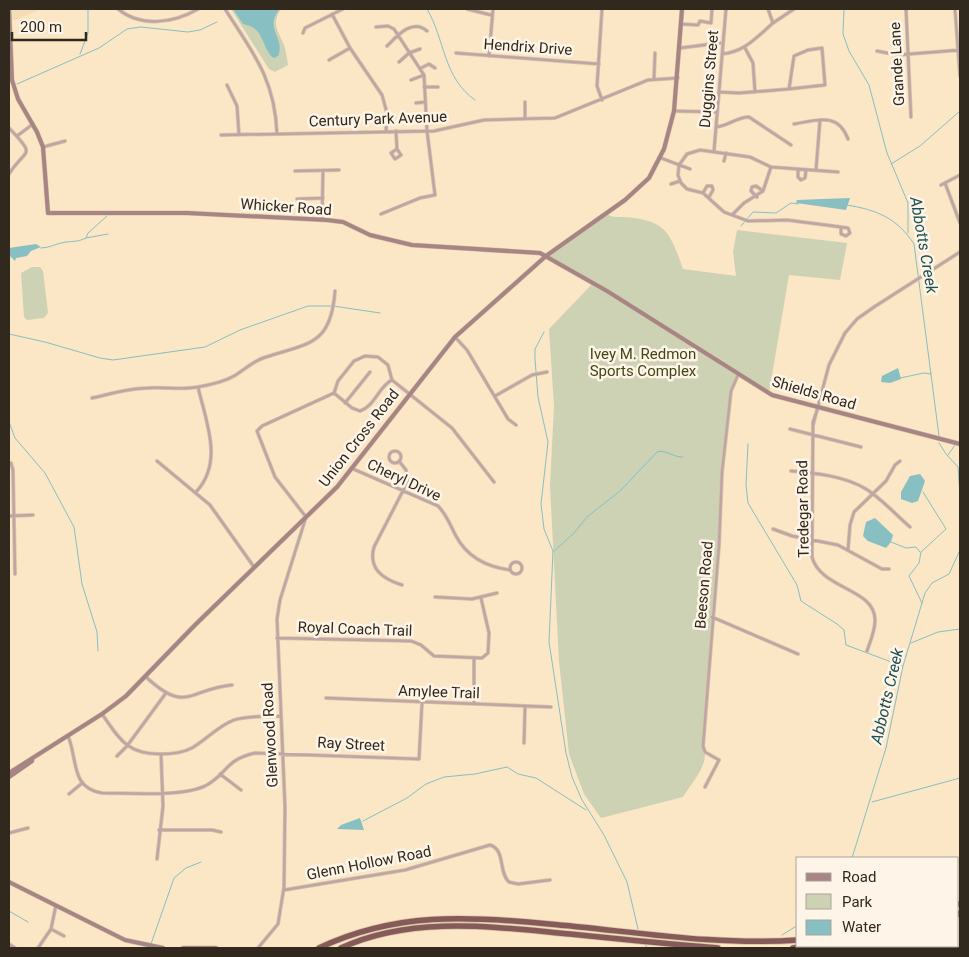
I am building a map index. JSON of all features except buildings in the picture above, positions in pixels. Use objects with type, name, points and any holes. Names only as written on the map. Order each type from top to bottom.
[{"type":"highway","points":[[319,948],[374,928],[413,920],[455,917],[498,919],[753,942],[796,940]]},
{"type":"highway","points":[[341,948],[386,934],[428,927],[470,926],[718,948]]},
{"type":"street","points":[[9,9],[12,80],[18,98],[33,124],[43,147],[65,141]]},
{"type":"street","points":[[118,9],[134,18],[155,21],[171,20],[198,9]]},
{"type":"street","points":[[225,9],[268,82],[275,106],[277,134]]},
{"type":"street","points":[[303,33],[305,28],[343,9]]},
{"type":"street","points":[[467,9],[491,15]]},
{"type":"street","points":[[489,56],[493,9]]},
{"type":"street","points":[[602,9],[597,90],[602,100]]},
{"type":"street","name":"Union Cross Road","points":[[9,773],[102,714],[126,696],[254,567],[337,487],[409,393],[455,337],[546,256],[625,200],[648,178],[661,158],[674,111],[682,9]]},
{"type":"street","points":[[681,24],[698,25],[700,21],[711,23],[712,9]]},
{"type":"street","name":"Duggins Street","points":[[714,151],[726,9]]},
{"type":"street","points":[[768,9],[773,23]]},
{"type":"street","points":[[722,54],[736,52],[745,48],[773,23],[794,9]]},
{"type":"street","name":"Grande Lane","points":[[906,9],[911,117]]},
{"type":"street","points":[[956,9],[960,76]]},
{"type":"street","points":[[332,14],[350,48],[382,95],[387,113],[386,132]]},
{"type":"street","points":[[376,27],[390,26],[399,35],[409,54],[421,68],[424,75],[427,131],[435,195],[420,198],[382,214]]},
{"type":"street","points":[[387,46],[407,28],[421,27],[427,31]]},
{"type":"street","points":[[680,48],[720,43]]},
{"type":"street","points":[[329,60],[350,48]]},
{"type":"street","points":[[745,48],[753,63],[756,92]]},
{"type":"street","points":[[719,92],[756,92],[789,89],[825,85],[822,48],[808,50],[794,56],[789,89]]},
{"type":"street","points":[[399,62],[409,54],[420,50]]},
{"type":"street","points":[[877,51],[908,54],[959,50]]},
{"type":"street","points":[[654,78],[655,53]]},
{"type":"street","name":"Hendrix Drive","points":[[456,54],[599,64]]},
{"type":"street","points":[[421,68],[429,64],[435,68]]},
{"type":"street","points":[[411,80],[424,75]]},
{"type":"street","name":"Century Park Avenue","points":[[221,135],[440,131],[484,120],[560,116],[654,78],[678,78]]},
{"type":"street","points":[[227,85],[237,106],[239,135]]},
{"type":"street","points":[[424,88],[438,87]]},
{"type":"street","points":[[416,103],[425,102]]},
{"type":"street","points":[[525,102],[525,119]]},
{"type":"street","points":[[674,111],[717,112]]},
{"type":"street","points":[[716,127],[725,126],[740,118],[749,117],[791,145]]},
{"type":"street","points":[[794,124],[820,120],[838,122],[844,127],[848,139]]},
{"type":"street","points":[[816,170],[820,120]]},
{"type":"street","points":[[17,136],[33,124]]},
{"type":"street","points":[[9,128],[25,146],[26,154],[9,174]]},
{"type":"street","points":[[396,132],[397,149]]},
{"type":"street","name":"Whicker Road","points":[[43,147],[48,213],[187,213],[322,220],[343,222],[370,234],[412,245],[530,251],[546,256]]},
{"type":"street","points":[[838,172],[771,167],[750,157],[700,150],[690,152],[679,165],[678,175],[680,181],[687,189],[703,193],[720,209],[753,222],[787,220],[841,227],[848,228],[850,233],[846,236],[841,234],[841,227]]},
{"type":"street","points":[[724,161],[726,153]]},
{"type":"street","points":[[661,158],[690,169]]},
{"type":"street","points":[[733,214],[744,203],[757,197],[763,191],[771,167]]},
{"type":"street","points":[[322,220],[323,170]]},
{"type":"street","points":[[295,172],[339,170]]},
{"type":"street","points":[[798,170],[798,177],[801,180],[805,178],[806,170]]},
{"type":"street","points":[[941,185],[960,176]]},
{"type":"street","points":[[671,184],[680,181]]},
{"type":"street","points":[[946,183],[960,223]]},
{"type":"street","points":[[703,193],[707,186],[712,186],[713,190],[709,197]]},
{"type":"street","points":[[757,197],[751,191],[752,187],[756,186],[763,191]]},
{"type":"street","points":[[297,198],[323,198]]},
{"type":"street","name":"Tredegar Road","points":[[868,651],[875,622],[873,609],[863,598],[828,579],[819,571],[812,557],[814,424],[836,348],[857,319],[960,252]]},
{"type":"street","name":"Shields Road","points":[[546,256],[607,291],[772,395],[960,444]]},
{"type":"street","points":[[92,398],[138,388],[178,389],[198,387],[226,380],[261,358],[302,346],[316,339],[328,327],[334,308],[335,291]]},
{"type":"street","points":[[455,337],[467,350],[508,419],[516,425]]},
{"type":"street","points":[[334,393],[335,386],[354,361],[365,356],[378,357],[384,361],[390,370],[392,380],[452,428],[494,482]]},
{"type":"street","points":[[345,403],[370,372]]},
{"type":"street","points":[[495,396],[532,375],[547,372]]},
{"type":"street","name":"Beeson Road","points":[[706,788],[719,760],[705,752],[702,746],[727,427],[731,391],[738,375]]},
{"type":"street","points":[[334,393],[356,410],[364,410],[392,380]]},
{"type":"street","points":[[196,492],[209,470],[212,452],[198,387]]},
{"type":"street","points":[[306,517],[275,477],[257,430],[334,393]]},
{"type":"street","points":[[790,429],[861,447]]},
{"type":"street","points":[[397,451],[400,454],[399,461],[393,463],[390,460],[389,457],[392,452],[397,451]]},
{"type":"street","points":[[399,461],[404,466],[407,475],[404,491],[372,554],[375,567],[380,574],[402,585]]},
{"type":"street","points":[[848,550],[850,525],[854,512],[886,481],[893,468],[900,461]]},
{"type":"street","points":[[157,462],[196,492],[215,512],[254,567]]},
{"type":"street","points":[[11,464],[14,470],[16,516],[15,574]]},
{"type":"street","name":"Cheryl Drive","points":[[351,468],[441,509],[461,545],[470,555],[489,564],[510,570]]},
{"type":"street","points":[[791,471],[812,473],[855,484],[873,494],[910,527]]},
{"type":"street","points":[[9,516],[33,516]]},
{"type":"street","name":"Glenwood Road","points":[[258,948],[278,924],[284,890],[285,806],[277,638],[280,600],[306,517]]},
{"type":"street","points":[[773,529],[787,534],[838,545],[882,569],[889,569]]},
{"type":"street","points":[[9,554],[15,554]]},
{"type":"street","points":[[514,562],[521,565],[521,571],[518,574],[510,570],[511,564],[514,562]]},
{"type":"street","points":[[435,597],[481,598],[497,593]]},
{"type":"street","points":[[474,704],[474,658],[486,657],[489,646],[488,626],[481,598]]},
{"type":"street","points":[[712,617],[798,654]]},
{"type":"street","name":"Royal Coach Trail","points":[[277,638],[411,641],[421,645],[434,656],[474,658]]},
{"type":"street","points":[[146,676],[166,693],[187,698],[216,687],[232,685]]},
{"type":"street","points":[[117,756],[127,746],[166,693]]},
{"type":"street","name":"Amylee Trail","points":[[326,698],[551,707]]},
{"type":"street","name":"Ray Street","points":[[81,784],[91,791],[102,793],[192,791],[210,783],[230,763],[242,756],[255,753],[282,752],[419,759],[422,703]]},
{"type":"street","points":[[524,707],[524,743]]},
{"type":"street","points":[[102,714],[117,736],[127,746],[141,753],[161,754],[186,751],[233,720],[280,716]]},
{"type":"street","points":[[68,736],[74,750],[75,772],[81,784],[70,794]]},
{"type":"street","points":[[157,859],[163,806],[161,754]]},
{"type":"street","name":"Union Cross Road","points":[[9,777],[33,759]]},
{"type":"street","points":[[220,774],[241,790]]},
{"type":"street","points":[[9,833],[28,828]]},
{"type":"street","points":[[159,830],[212,830],[222,832]]},
{"type":"street","name":"Glenn Hollow Road","points":[[284,890],[405,870],[490,845],[498,849],[503,874],[509,882],[518,884],[550,880]]},
{"type":"street","points":[[9,880],[125,940],[163,948]]},
{"type":"street","points":[[38,948],[51,929],[56,905]]},
{"type":"street","points":[[51,929],[64,936]]},
{"type":"street","points":[[9,944],[15,948]]},
{"type":"street","points":[[184,948],[216,948]]},
{"type":"shaded area","points":[[11,9],[42,9],[11,21]]},
{"type":"green space","points":[[231,9],[281,9],[276,23],[285,47],[288,65],[275,72],[269,69]]},
{"type":"green space","name":"Ivey M. Redmon Sports Complex","points":[[606,213],[612,216],[649,221],[658,225],[670,237],[683,269],[736,276],[733,252],[737,230],[847,243],[840,280],[789,275],[769,393],[739,375],[731,391],[722,472],[719,545],[703,766],[683,797],[601,818],[584,794],[569,754],[559,661],[550,486],[554,406],[549,329],[593,283],[546,256]]},
{"type":"green space","points":[[32,267],[40,267],[43,271],[48,313],[44,318],[27,320],[24,317],[21,273]]},
{"type":"water","points":[[233,9],[280,9],[275,16],[274,22],[280,50],[278,56],[274,58],[271,56],[258,32],[254,28],[243,24]]},
{"type":"water","points":[[850,198],[846,210],[796,203],[797,200]]},
{"type":"water","points":[[36,244],[41,247],[31,251],[27,256],[16,258],[15,261],[9,255],[9,248]]},
{"type":"water","points":[[898,368],[901,379],[890,383],[881,382],[882,376]]},
{"type":"water","points":[[920,474],[925,481],[918,501],[912,503],[901,499],[901,492],[910,476]]},
{"type":"water","points":[[875,518],[893,535],[891,542],[886,548],[868,541],[863,536],[866,522]]},
{"type":"water","points":[[360,818],[364,830],[337,829],[341,825]]},
{"type":"waterway","points":[[80,54],[88,33],[88,9]]},
{"type":"waterway","points":[[427,9],[438,33],[450,69],[464,91],[475,100]]},
{"type":"waterway","name":"Abbotts Creek","points":[[844,9],[843,34],[849,51],[869,85],[887,153],[908,203],[908,233]]},
{"type":"waterway","points":[[17,84],[99,48],[127,29],[141,27],[188,32],[200,30],[217,22]]},
{"type":"waterway","points":[[891,164],[920,146],[960,111]]},
{"type":"waterway","points":[[741,226],[753,212],[776,213],[791,203],[798,204]]},
{"type":"waterway","name":"Abbotts Creek","points":[[847,205],[868,210],[885,217],[901,228],[914,244],[939,436]]},
{"type":"waterway","points":[[41,248],[86,238],[88,233],[107,216]]},
{"type":"waterway","points":[[86,238],[108,234]]},
{"type":"waterway","points":[[9,334],[113,360],[205,347],[240,330],[308,306],[333,306],[380,313]]},
{"type":"waterway","points":[[544,332],[535,349],[538,397],[548,442],[541,504],[544,529],[553,551],[549,642],[566,753],[572,777],[582,800],[604,835],[627,882],[638,929]]},
{"type":"waterway","points":[[900,378],[924,373],[931,374]]},
{"type":"waterway","points":[[9,422],[15,438],[45,473],[74,527],[82,584],[97,632],[98,651]]},
{"type":"waterway","name":"Abbotts Creek","points":[[939,443],[958,467],[960,495]]},
{"type":"waterway","points":[[748,444],[746,485],[748,503],[797,585],[801,601],[844,630],[846,645],[902,666]]},
{"type":"waterway","points":[[948,455],[955,445]]},
{"type":"waterway","points":[[553,552],[574,533],[587,517],[621,490],[657,452],[660,451],[683,457]]},
{"type":"waterway","points":[[922,603],[909,576],[919,563],[921,552],[946,529],[923,492]]},
{"type":"waterway","points":[[891,542],[906,548],[916,547],[920,552]]},
{"type":"waterway","name":"Abbotts Creek","points":[[852,857],[886,748],[903,666],[925,593],[932,583],[949,574],[960,550]]},
{"type":"waterway","points":[[911,643],[938,632],[960,629]]},
{"type":"waterway","points":[[363,821],[407,798],[426,784],[444,777],[475,774],[507,767],[518,774],[536,778],[586,810]]},
{"type":"waterway","points":[[872,802],[960,778]]},
{"type":"waterway","points":[[151,944],[174,878],[186,868],[201,862]]},
{"type":"waterway","points":[[9,911],[28,922]]},
{"type":"waterway","name":"Abbotts Creek","points":[[782,935],[796,926]]},
{"type":"waterway","points":[[644,944],[648,948]]}]
